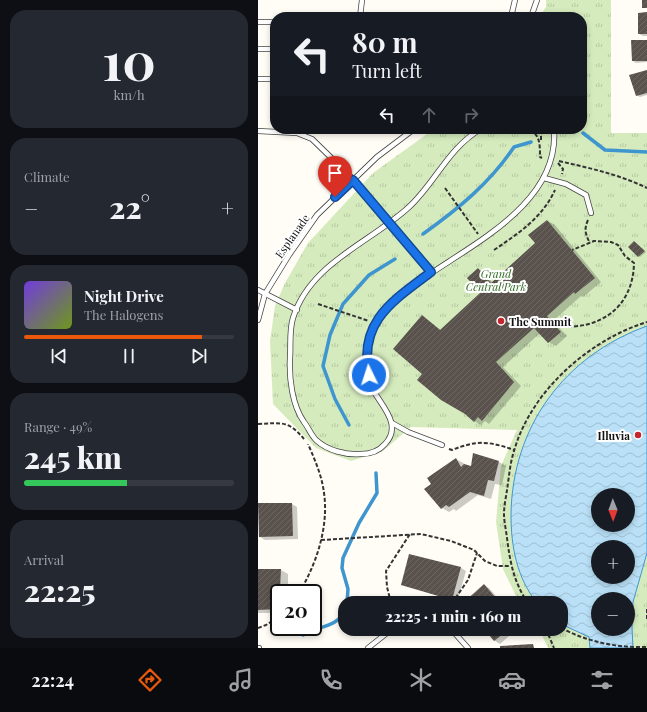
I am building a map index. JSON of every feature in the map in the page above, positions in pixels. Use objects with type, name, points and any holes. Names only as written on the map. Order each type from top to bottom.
[{"type":"lane","points":[[361,12],[362,0]]},
{"type":"lane","points":[[512,12],[515,0]]},
{"type":"lane","points":[[533,12],[537,0]]},
{"type":"lane","points":[[258,22],[270,22]]},
{"type":"lane","points":[[258,48],[270,48]]},
{"type":"lane","points":[[258,79],[270,79]]},
{"type":"lane","points":[[258,131],[270,132]]},
{"type":"lane","points":[[300,134],[312,139],[353,180],[431,272]]},
{"type":"lane","name":"Esplanade","points":[[258,320],[265,294],[289,255],[317,215],[377,157],[407,134]]},
{"type":"lane","points":[[473,134],[448,158],[409,207],[322,272],[306,291],[292,319],[290,364],[293,394],[300,417],[316,440],[335,452],[361,454],[373,452],[379,450],[390,438],[392,423],[383,403],[371,386],[366,365],[368,346],[374,323],[390,304],[431,272],[482,239],[522,208],[537,190],[555,161],[555,134]]},
{"type":"lane","points":[[544,178],[566,184],[586,195],[591,213]]},
{"type":"lane","points":[[258,290],[297,310]]},
{"type":"lane","points":[[392,423],[408,432],[442,444]]},
{"type":"lane","points":[[368,648],[383,636]]},
{"type":"lane","points":[[457,636],[468,648]]},
{"type":"path","points":[[535,134],[540,141]]},
{"type":"path","points":[[541,134],[540,157],[542,158]]},
{"type":"path","points":[[555,161],[563,169],[562,174]]},
{"type":"path","points":[[555,161],[607,172],[627,178],[647,188]]},
{"type":"path","points":[[445,188],[473,226]]},
{"type":"path","points":[[494,250],[522,231],[538,216],[549,204],[556,190]]},
{"type":"path","points":[[590,243],[585,234],[585,225],[591,213]]},
{"type":"path","points":[[556,326],[569,327],[590,324],[609,315],[622,302],[630,288],[634,275],[634,263],[625,256],[618,245],[611,242],[594,241],[572,250]]},
{"type":"path","points":[[318,304],[374,323]]},
{"type":"path","points":[[523,596],[510,566],[504,512],[514,450],[528,418],[537,404],[570,367],[597,346],[612,337],[647,322]]},
{"type":"path","points":[[258,424],[285,424],[294,427],[307,442],[320,472],[324,494],[324,519],[321,540],[316,558],[303,584]]},
{"type":"path","points":[[442,444],[452,450],[474,442],[482,442],[500,444],[514,450]]},
{"type":"path","points":[[389,596],[386,571],[410,534]]},
{"type":"path","points":[[321,540],[421,534],[451,541],[477,554],[485,561],[497,566],[510,566]]},
{"type":"path","points":[[457,596],[468,580],[477,554]]},
{"type":"path","points":[[647,609],[647,620]]},
{"type":"path","points":[[258,628],[270,623]]},
{"type":"path","points":[[568,631],[588,640],[617,647],[647,647]]},
{"type":"path","points":[[549,636],[554,648]]},
{"type":"green space","name":"Grand Central Park","points":[[546,0],[611,0],[611,133],[647,133],[647,648],[548,648],[542,636],[568,636],[568,596],[516,596],[503,569],[496,522],[501,466],[517,430],[411,427],[383,451],[351,461],[316,448],[273,404],[270,341],[275,306],[285,283],[308,243],[373,173],[427,134],[587,134],[587,12],[542,12],[546,7]]},
{"type":"water","points":[[647,326],[647,553],[635,595],[635,592],[591,592],[591,636],[632,636],[633,648],[590,648],[589,637],[568,627],[568,596],[532,596],[524,583],[516,562],[512,539],[511,515],[514,483],[521,453],[533,424],[548,399],[568,376],[591,356],[617,339]]},
{"type":"building","points":[[642,0],[647,0],[647,8],[642,8]]},
{"type":"building","points":[[647,12],[647,34],[638,34],[638,13]]},
{"type":"building","points":[[631,40],[647,40],[647,61],[632,61]]},
{"type":"building","points":[[647,70],[647,93],[636,96],[629,75]]},
{"type":"building","name":"The Summit","points":[[547,220],[595,278],[575,294],[574,292],[547,316],[561,332],[548,343],[534,328],[496,362],[514,382],[482,421],[478,417],[474,422],[465,414],[441,400],[417,380],[422,374],[393,349],[422,315],[440,330],[480,293],[467,278],[478,268],[491,283],[535,243],[528,235]]},
{"type":"building","points":[[634,241],[645,251],[638,257],[628,247]]},
{"type":"building","points":[[473,453],[499,461],[494,481],[488,480],[484,496],[470,492],[449,507],[446,505],[441,509],[424,489],[431,484],[427,478],[456,458],[461,467],[464,464],[471,466]]},
{"type":"building","points":[[258,503],[292,503],[293,536],[259,537]]},
{"type":"building","points":[[409,554],[461,567],[453,596],[438,596],[401,585]]},
{"type":"building","points":[[258,569],[281,569],[280,584],[270,584],[270,609],[258,610]]},
{"type":"building","points":[[484,584],[494,596],[471,596]]},
{"type":"building","points":[[490,636],[500,636],[494,641]]},
{"type":"building","points":[[533,644],[534,648],[500,648],[500,646]]},
{"type":"waterway","points":[[584,134],[605,150],[647,152]]},
{"type":"waterway","points":[[423,234],[473,195],[495,172],[514,147],[531,142]]},
{"type":"waterway","points":[[349,425],[335,399],[323,366],[330,335],[343,304],[369,275],[395,259]]},
{"type":"waterway","points":[[348,596],[348,589],[342,568],[343,558],[359,523],[377,493],[376,473]]},
{"type":"waterway","points":[[322,628],[338,619]]},
{"type":"place","name":"The Summit","points":[[501,321]]},
{"type":"place","name":"Illuvia","points":[[638,435]]},
{"type":"route","points":[[335,197],[353,180],[431,272],[390,304],[374,323],[368,346],[366,365],[369,375]]}]
